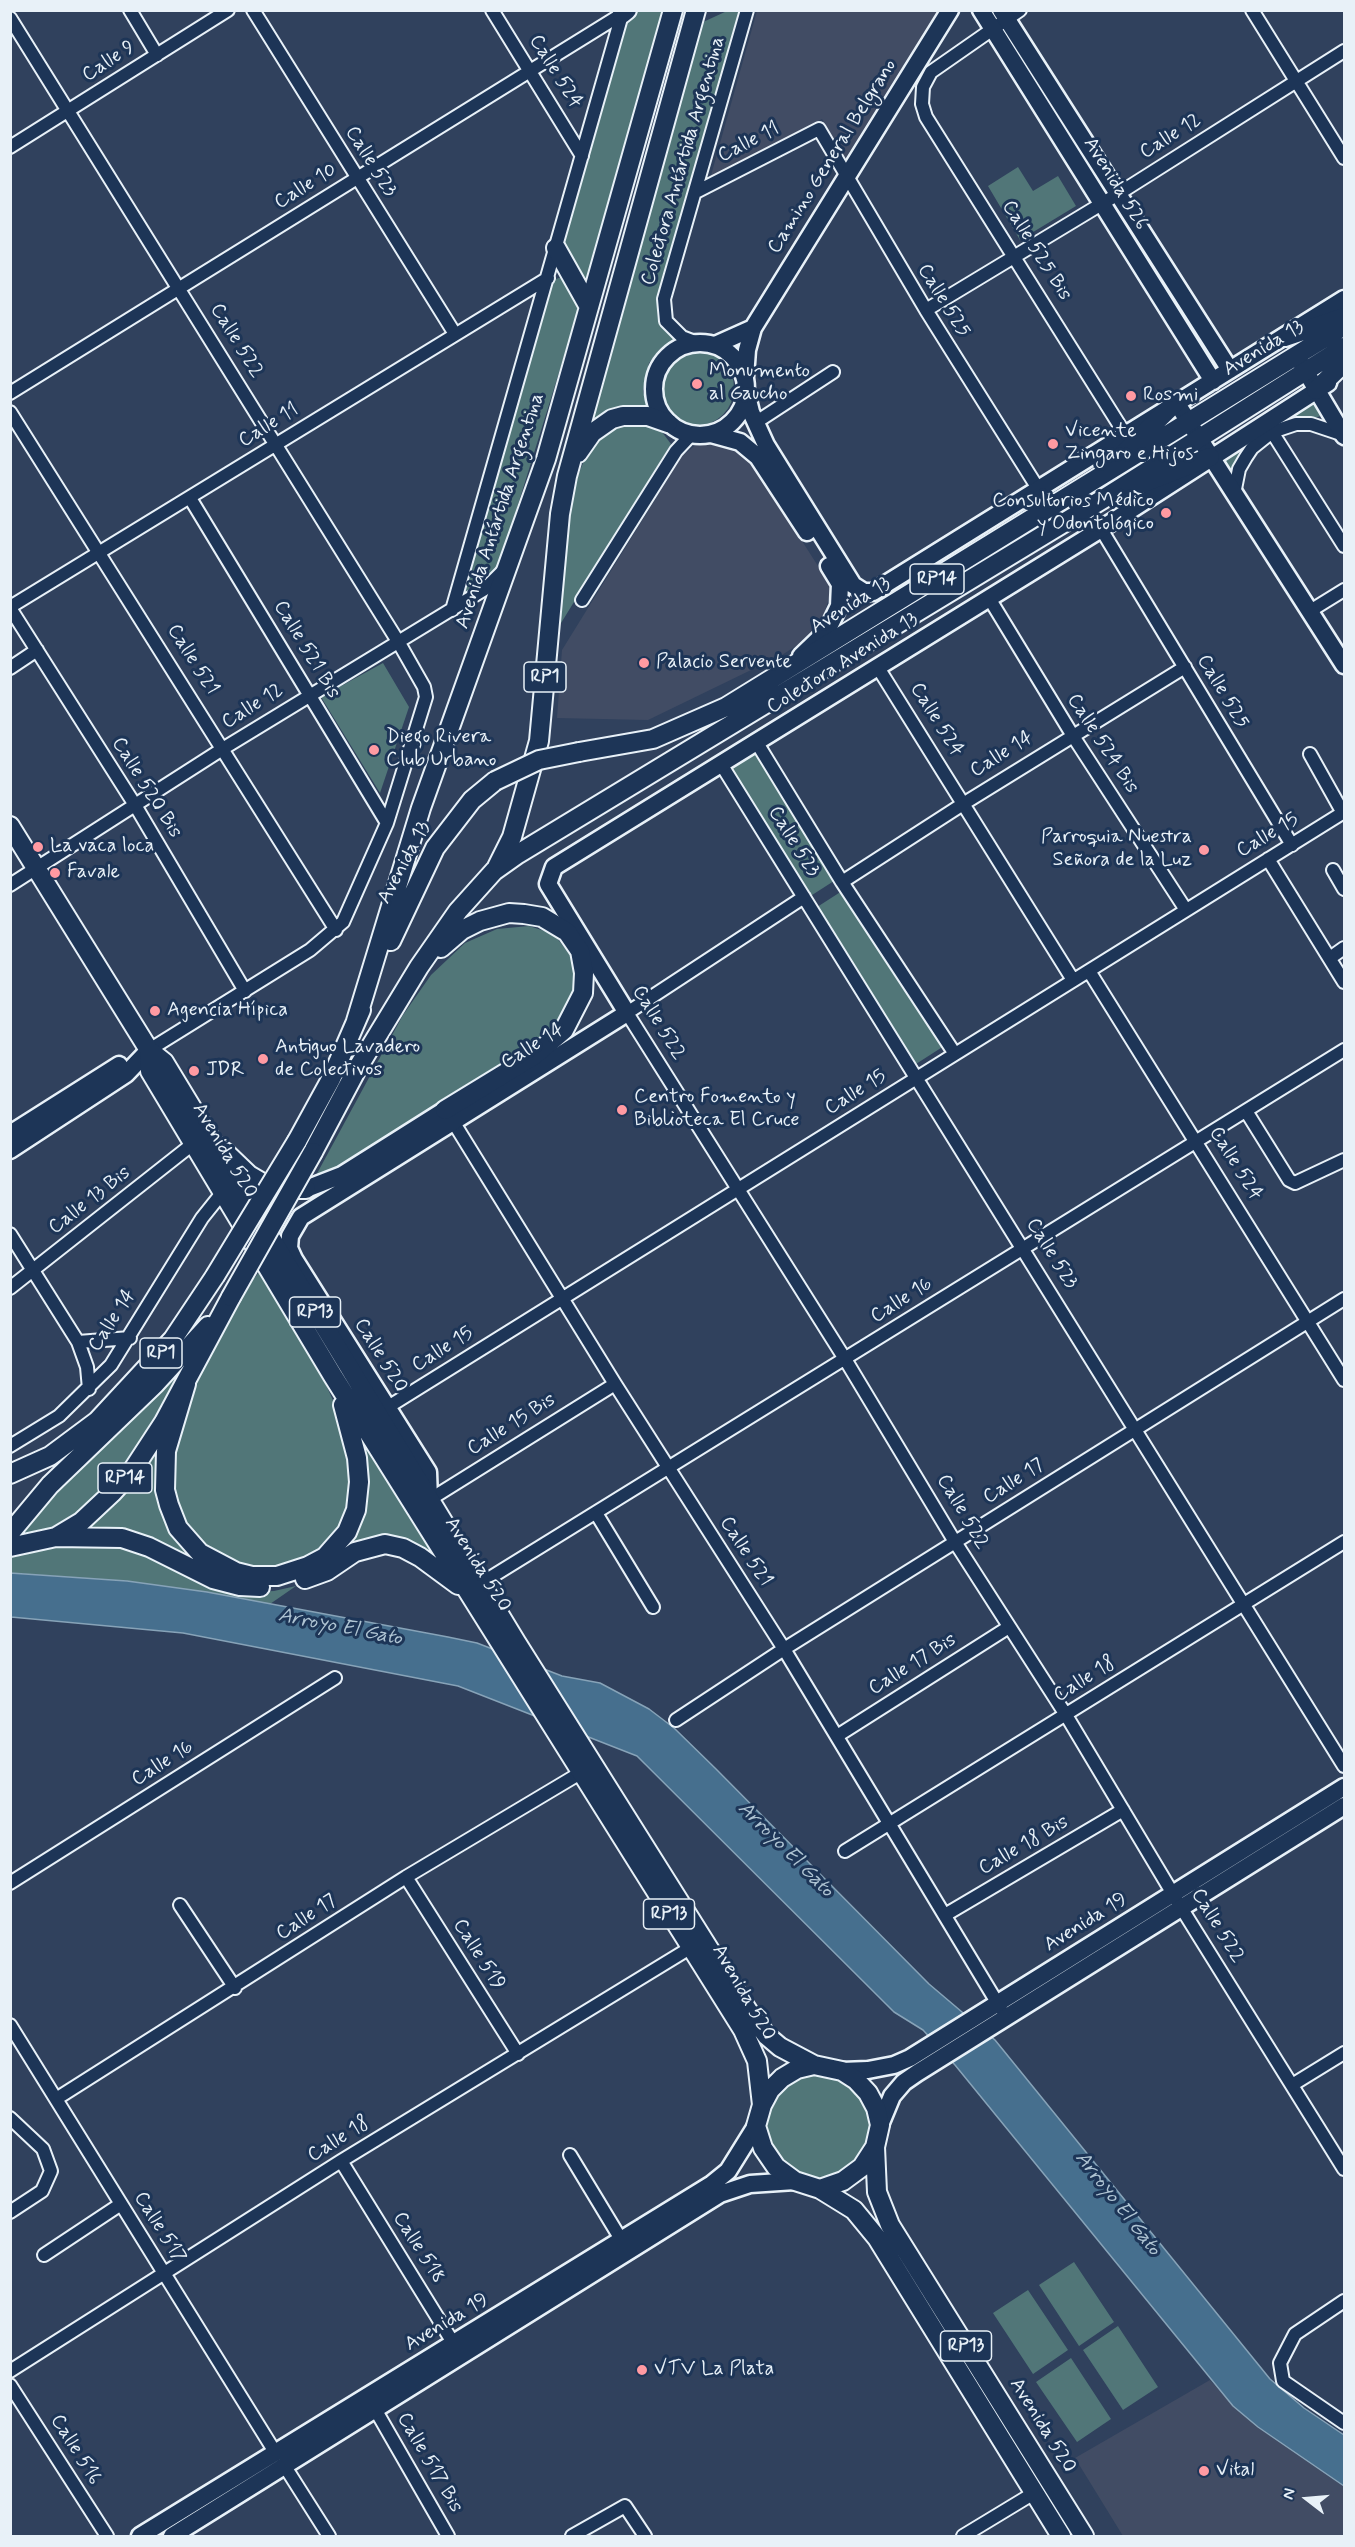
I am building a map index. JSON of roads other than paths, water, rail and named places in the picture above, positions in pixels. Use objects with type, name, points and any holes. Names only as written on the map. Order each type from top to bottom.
[{"type":"main road","name":"Avenida Antártida Argentina","points":[[356,1021],[421,808],[512,560],[546,459],[673,10]]},
{"type":"main road","name":"Camino General Belgrano","points":[[745,384],[747,350],[753,328],[950,10]]},
{"type":"main road","name":"Avenida 526","points":[[981,10],[1213,381]]},
{"type":"main road","name":"Avenida 526","points":[[1009,13],[1118,194],[1230,370]]},
{"type":"main road","points":[[567,476],[697,14]]},
{"type":"main road","points":[[556,248],[588,305]]},
{"type":"main road","points":[[668,423],[658,409],[653,392],[656,374],[664,358],[678,347],[695,342],[716,345],[729,352],[738,363],[755,423],[766,445],[853,585],[864,592],[879,590],[1176,402],[1344,299]]},
{"type":"main road","points":[[1285,337],[1344,317]]},
{"type":"main road","name":"Avenida 13","points":[[97,1421],[173,1339],[215,1276],[297,1141],[331,1079],[415,885],[435,848],[464,809],[495,781],[539,760],[639,743],[717,712],[1098,491],[1199,438],[1301,364],[1344,326]]},
{"type":"main road","points":[[716,345],[753,328]]},
{"type":"main road","points":[[1285,337],[1344,436]]},
{"type":"main road","name":"Avenida 13","points":[[229,1301],[357,1069],[419,967],[459,911],[494,871],[1098,491],[1188,421],[1301,364],[1344,347]]},
{"type":"main road","points":[[1316,390],[1344,363]]},
{"type":"main road","name":"Colectora Avenida 13","points":[[549,876],[560,862],[1101,529],[1344,372]]},
{"type":"main road","points":[[711,434],[736,418],[745,384]]},
{"type":"main road","points":[[1176,402],[1344,665]]},
{"type":"main road","points":[[1098,491],[1176,402]]},
{"type":"main road","points":[[567,476],[585,441],[612,419],[629,415],[648,416],[691,435]]},
{"type":"main road","name":"RP1","points":[[691,435],[711,434],[740,442],[758,457],[840,584],[839,606],[827,631],[781,675]]},
{"type":"main road","points":[[1098,491],[1210,457]]},
{"type":"main road","name":"RP1","points":[[494,871],[512,837],[539,741],[560,514],[567,476]]},
{"type":"main road","name":"Avenida 520","points":[[10,826],[149,1050],[164,1062],[429,1500],[474,1589]]},
{"type":"main road","name":"Calle 522","points":[[549,876],[548,884],[627,1013]]},
{"type":"main road","points":[[419,967],[462,930],[508,913],[542,917],[561,926],[577,944],[584,961],[583,993],[564,1030],[536,1055],[449,1116]]},
{"type":"main road","name":"Calle 14","points":[[306,1189],[342,1175],[627,1013]]},
{"type":"main road","points":[[10,1134],[119,1065],[149,1050]]},
{"type":"main road","points":[[10,1150],[126,1074],[149,1050]]},
{"type":"main road","name":"Avenida 520","points":[[149,1050],[150,1071],[333,1376],[510,1646],[576,1737],[750,2014],[767,2036],[780,2047],[814,2065]]},
{"type":"main road","name":"Calle 14","points":[[290,1236],[301,1217],[449,1116]]},
{"type":"main road","points":[[200,1124],[230,1157],[258,1181],[276,1188],[306,1189]]},
{"type":"main road","name":"Calle 520","points":[[290,1236],[289,1248],[294,1259],[428,1472],[429,1500]]},
{"type":"main road","name":"RP1","points":[[10,1533],[50,1485],[173,1365],[229,1301]]},
{"type":"main road","name":"RP14","points":[[10,1547],[56,1538],[96,1509],[132,1471],[186,1384],[229,1301]]},
{"type":"main road","points":[[186,1384],[165,1461],[165,1490],[174,1518],[185,1538],[210,1560],[236,1572],[265,1576],[297,1570],[326,1557],[341,1541],[352,1521],[358,1496],[357,1458],[333,1376]]},
{"type":"main road","points":[[10,1474],[50,1456],[97,1421]]},
{"type":"main road","name":"RP1","points":[[10,1515],[54,1462],[97,1421]]},
{"type":"main road","points":[[56,1538],[122,1538],[149,1547],[213,1579],[253,1587],[298,1581],[327,1571],[355,1552],[370,1546],[395,1546],[420,1557],[474,1589]]},
{"type":"main road","name":"Avenida 520","points":[[510,1646],[555,1730],[747,2040],[757,2061],[762,2105]]},
{"type":"main road","name":"Avenida 19","points":[[1003,2011],[1173,1894],[1344,1786]]},
{"type":"main road","name":"Avenida 19","points":[[842,2071],[894,2066],[939,2049],[1182,1909],[1344,1806]]},
{"type":"main road","name":"Avenida 19","points":[[880,2125],[892,2096],[939,2049]]},
{"type":"main road","name":"RP13","points":[[820,2189],[843,2181],[862,2167],[875,2147],[880,2125],[876,2108],[868,2092],[856,2080],[842,2071],[814,2065],[797,2069],[782,2078],[770,2090],[762,2105],[756,2126],[763,2148],[776,2167],[795,2181],[820,2189],[854,2210],[877,2238],[1061,2536]]},
{"type":"main road","name":"Avenida 19","points":[[140,2536],[280,2458],[375,2409],[457,2350],[712,2184],[728,2171],[756,2126]]},
{"type":"main road","name":"Avenida 520","points":[[875,2147],[877,2192],[890,2225],[1084,2536]]},
{"type":"main road","name":"Avenida 19","points":[[172,2536],[280,2458],[720,2194],[750,2184],[795,2181]]},
{"type":"street","points":[[130,10],[157,55]]},
{"type":"street","name":"Calle 9","points":[[10,147],[228,10]]},
{"type":"street","name":"Calle 523","points":[[253,10],[455,334]]},
{"type":"street","name":"Calle 524","points":[[492,10],[582,156]]},
{"type":"street","name":"Colectora Antártida Argentina","points":[[695,342],[682,337],[674,330],[666,321],[663,310],[747,10]]},
{"type":"street","points":[[1252,10],[1344,158]]},
{"type":"street","name":"Calle 10","points":[[10,393],[624,12]]},
{"type":"street","name":"Avenida Antártida Argentina","points":[[452,610],[624,12]]},
{"type":"street","points":[[992,28],[1009,13]]},
{"type":"street","name":"Calle 522","points":[[10,18],[399,643],[424,687],[426,697],[423,711],[387,824]]},
{"type":"street","name":"Calle 525 Bis","points":[[992,28],[939,65],[923,87],[922,104],[926,117],[1125,434]]},
{"type":"street","name":"Calle 12","points":[[926,310],[1118,194],[1344,51]]},
{"type":"street","name":"Calle 11","points":[[696,192],[819,129]]},
{"type":"street","name":"Calle 525","points":[[819,129],[926,310],[1039,490]]},
{"type":"street","name":"Calle 11","points":[[10,608],[548,278]]},
{"type":"street","points":[[755,423],[833,372]]},
{"type":"street","name":"Calle 521","points":[[10,412],[224,748],[336,930]]},
{"type":"street","points":[[1234,494],[1239,469],[1246,457],[1252,448],[1272,432],[1296,424],[1311,424],[1344,436]]},
{"type":"street","points":[[1272,432],[1344,546]]},
{"type":"street","points":[[582,600],[676,451],[691,435]]},
{"type":"street","name":"Calle 521 Bis","points":[[190,498],[387,824]]},
{"type":"street","name":"Calle 525","points":[[1101,529],[1292,845]]},
{"type":"street","name":"Calle 12","points":[[10,885],[224,748],[452,610],[494,582],[512,560]]},
{"type":"street","points":[[1310,611],[1344,590]]},
{"type":"street","name":"Calle 524 Bis","points":[[989,598],[1073,736],[1186,910]]},
{"type":"street","name":"Calle 520 Bis","points":[[10,608],[135,805],[245,991]]},
{"type":"street","points":[[10,668],[37,650]]},
{"type":"street","name":"Calle 524","points":[[877,666],[1073,980]]},
{"type":"street","name":"Calle 14","points":[[842,882],[963,804],[1185,667]]},
{"type":"street","name":"Calle 523","points":[[756,743],[842,882],[955,1054]]},
{"type":"street","points":[[1310,754],[1343,812]]},
{"type":"street","name":"Calle 523","points":[[721,764],[1344,1766]]},
{"type":"street","name":"Calle 15","points":[[388,1407],[1343,812]]},
{"type":"street","points":[[149,1050],[245,991],[336,930],[351,907],[387,824]]},
{"type":"street","points":[[1268,859],[1344,982]]},
{"type":"street","points":[[1333,870],[1344,889]]},
{"type":"street","name":"Calle 14","points":[[627,1013],[804,897]]},
{"type":"street","points":[[1330,958],[1344,948]]},
{"type":"street","name":"Calle 524","points":[[1089,971],[1344,1380]]},
{"type":"street","name":"Calle 522","points":[[627,1013],[845,1359],[955,1542],[1066,1715],[1182,1909],[1344,2169]]},
{"type":"street","name":"Calle 16","points":[[474,1589],[1344,1050]]},
{"type":"street","points":[[1246,1111],[1289,1180],[1295,1183],[1344,1160]]},
{"type":"street","name":"Calle 521","points":[[449,1116],[615,1384],[784,1649],[1003,2011]]},
{"type":"street","name":"Calle 13 Bis","points":[[10,1288],[194,1143]]},
{"type":"street","name":"Calle 14","points":[[10,1446],[59,1416],[111,1365],[130,1338],[202,1218],[222,1192]]},
{"type":"street","points":[[10,1234],[78,1342],[87,1366],[89,1389]]},
{"type":"street","name":"Calle 17","points":[[676,1720],[784,1649],[1344,1299]]},
{"type":"street","points":[[78,1342],[130,1338]]},
{"type":"street","name":"Calle 15 Bis","points":[[429,1500],[615,1384]]},
{"type":"street","points":[[596,1513],[653,1607]]},
{"type":"street","name":"Calle 18","points":[[845,1851],[1344,1542]]},
{"type":"street","name":"Calle 17 Bis","points":[[837,1736],[1009,1628]]},
{"type":"street","name":"Calle 16","points":[[10,1883],[335,1678]]},
{"type":"street","name":"Calle 17","points":[[56,2099],[235,1988],[406,1877],[582,1772]]},
{"type":"street","name":"Calle 18 Bis","points":[[945,1915],[1123,1810]]},
{"type":"street","name":"Calle 519","points":[[406,1877],[518,2054]]},
{"type":"street","points":[[180,1905],[235,1988]]},
{"type":"street","name":"Calle 18","points":[[10,2371],[341,2161],[690,1948]]},
{"type":"street","name":"Calle 517","points":[[10,2025],[329,2536]]},
{"type":"street","points":[[1292,2085],[1344,2053]]},
{"type":"street","points":[[10,2118],[43,2149],[51,2171],[42,2191],[10,2212]]},
{"type":"street","points":[[570,2155],[622,2241]]},
{"type":"street","name":"Calle 518","points":[[341,2161],[457,2350]]},
{"type":"street","points":[[44,2255],[121,2204]]},
{"type":"street","points":[[1344,2301],[1295,2334],[1280,2363],[1283,2381],[1344,2423]]},
{"type":"street","name":"Calle 516","points":[[10,2385],[107,2536]]},
{"type":"street","name":"Calle 517 Bis","points":[[375,2409],[448,2536]]},
{"type":"street","points":[[963,2536],[1034,2493]]},
{"type":"street","points":[[572,2536],[621,2507],[627,2508],[645,2536]]},
{"type":"water","name":"Arroyo El Gato","points":[[10,1573],[127,1581],[207,1592],[477,1643],[562,1676],[600,1683],[649,1709],[674,1728],[716,1769],[929,1984],[995,2040],[1270,2379],[1304,2408],[1344,2435],[1344,2486],[1258,2427],[1233,2406],[955,2065],[923,2030],[894,2012],[637,1756],[458,1686],[183,1633],[11,1617]]},
{"type":"place","name":"Monumento al Gaucho","points":[[697,384]]},
{"type":"place","name":"Rosmi","points":[[1131,396]]},
{"type":"place","name":"Vicente Zingaro e Hijos","points":[[1053,444]]},
{"type":"place","name":"Consultorios Médico y Odontológico","points":[[1166,513]]},
{"type":"place","name":"Palacio Servente","points":[[644,663]]},
{"type":"place","name":"Diego Rivera Club Urbano","points":[[374,750]]},
{"type":"place","name":"La vaca loca","points":[[38,847]]},
{"type":"place","name":"Parroquia Nuestra Señora de la Luz","points":[[1204,850]]},
{"type":"place","name":"Favale","points":[[55,873]]},
{"type":"place","name":"Agencia Hípica","points":[[155,1011]]},
{"type":"place","name":"Antiguo Lavadero de Colectivos","points":[[263,1059]]},
{"type":"place","name":"JDR","points":[[194,1071]]},
{"type":"place","name":"Centro Fomento y Biblioteca El Cruce","points":[[622,1110]]},
{"type":"place","name":"VTV La Plata","points":[[642,2370]]},
{"type":"place","name":"Vital","points":[[1204,2471]]}]
